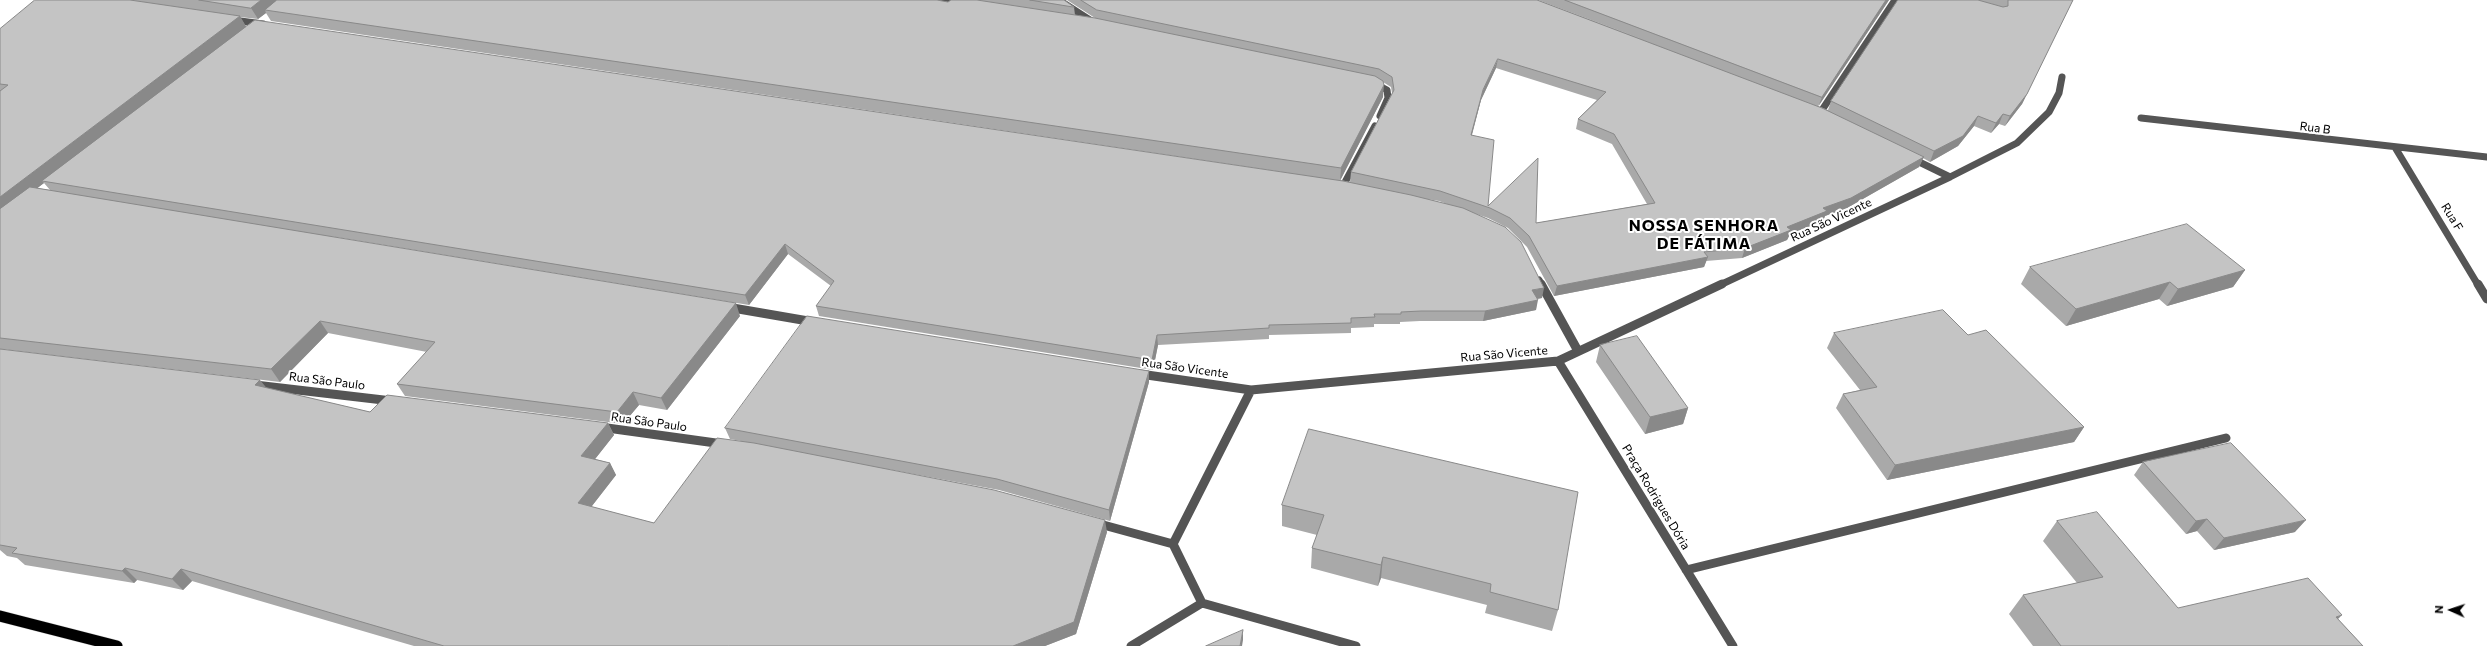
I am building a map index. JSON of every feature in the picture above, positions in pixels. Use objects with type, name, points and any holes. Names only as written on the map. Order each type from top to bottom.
[{"type":"main road","points":[[0,616],[117,646]]},
{"type":"street","points":[[937,0],[966,6]]},
{"type":"street","points":[[1059,0],[1097,25],[1081,23]]},
{"type":"street","points":[[1820,113],[1896,0]]},
{"type":"street","points":[[223,18],[261,24]]},
{"type":"street","points":[[248,33],[261,24],[268,22]]},
{"type":"street","name":"Rua São Vicente","points":[[1134,373],[1251,390],[1558,361],[1950,177],[2017,143],[2049,112],[2059,93],[2062,77]]},
{"type":"street","points":[[1335,184],[1347,186],[1384,110],[1388,98],[1387,90],[1369,82]]},
{"type":"street","points":[[1812,110],[1827,116]]},
{"type":"street","name":"Rua B","points":[[2140,118],[2396,148],[2487,157]]},
{"type":"street","name":"Rua F","points":[[2396,148],[2487,299]]},
{"type":"street","points":[[1902,154],[1950,177]]},
{"type":"street","points":[[1534,271],[1578,351]]},
{"type":"street","points":[[716,306],[826,324]]},
{"type":"street","name":"Praça Rodrigues Dória","points":[[1558,361],[1733,646]]},
{"type":"street","name":"Rua São Paulo","points":[[244,383],[401,402]]},
{"type":"street","points":[[1173,544],[1251,390]]},
{"type":"street","name":"Rua São Paulo","points":[[588,426],[736,446]]},
{"type":"street","points":[[1686,570],[2226,438]]},
{"type":"street","points":[[1089,521],[1173,544],[1202,603]]},
{"type":"street","points":[[1131,646],[1202,603],[1356,646]]},
{"type":"building","points":[[35,0],[130,0],[240,16],[0,197],[0,91],[8,85],[0,84],[0,29]]},
{"type":"building","points":[[199,0],[261,0],[251,8]]},
{"type":"building","points":[[277,0],[937,0],[948,2],[951,0],[977,0],[1095,18],[1375,76],[1383,81],[1384,85],[1341,168],[265,10]]},
{"type":"building","points":[[1030,0],[1064,0],[1074,7]]},
{"type":"building","points":[[1081,0],[1537,0],[1822,108],[1924,157],[1851,198],[1823,208],[1827,211],[1787,227],[1791,230],[1745,248],[1704,252],[1708,257],[1557,286],[1529,236],[1510,218],[1490,208],[1440,191],[1351,172],[1394,90],[1392,77],[1379,69],[1097,10]],"holes":[[[1498,59],[1606,92],[1578,119],[1614,134],[1655,203],[1536,223],[1538,158],[1488,206],[1494,140],[1471,135],[1483,90]]]},
{"type":"building","points":[[1565,0],[1886,0],[1822,97]]},
{"type":"building","points":[[1898,0],[1978,0],[2003,7],[2008,6],[2008,0],[2073,0],[2027,94],[2010,116],[2003,114],[1996,123],[1978,116],[1963,136],[1934,151],[1831,101]]},
{"type":"building","points":[[255,20],[1343,181],[1411,195],[1463,208],[1505,227],[1521,242],[1544,288],[1532,290],[1538,300],[1485,311],[1401,312],[1401,314],[1374,314],[1375,317],[1351,318],[1351,323],[1269,325],[1269,328],[1157,335],[1152,360],[816,306],[834,281],[785,244],[745,295],[42,181]]},
{"type":"building","points":[[30,187],[736,303],[661,398],[633,392],[617,412],[397,384],[435,342],[320,321],[271,369],[0,338],[0,209]]},
{"type":"building","points":[[2187,224],[2245,270],[2178,289],[2170,282],[2076,309],[2030,267]]},
{"type":"building","points":[[1943,310],[1968,335],[1986,330],[2084,427],[1895,465],[1843,394],[1877,387],[1834,333]]},
{"type":"building","points":[[807,316],[1149,371],[1109,510],[997,479],[725,428]]},
{"type":"building","points":[[1637,336],[1688,408],[1650,417],[1600,345]]},
{"type":"building","points":[[0,349],[260,380],[255,385],[370,412],[387,395],[608,423],[581,456],[610,463],[578,503],[654,523],[717,438],[754,443],[994,490],[1105,520],[1074,622],[1013,646],[444,646],[181,569],[172,579],[125,568],[122,571],[12,553],[17,548],[0,545]]},
{"type":"building","points":[[1309,429],[1578,492],[1558,610],[1490,592],[1491,584],[1383,557],[1381,565],[1312,548],[1324,515],[1282,505]]},
{"type":"building","points":[[2231,443],[2306,520],[2224,538],[2207,519],[2196,521],[2143,462]]},
{"type":"building","points":[[2097,512],[2178,608],[2308,578],[2342,615],[2336,617],[2363,646],[2061,646],[2023,595],[2103,577],[2057,521]]},
{"type":"building","points":[[1243,630],[1240,646],[1206,646]]},
{"type":"district","name":"NOSSA SENHORA DE FÁTIMA","points":[[1704,235]]}]
